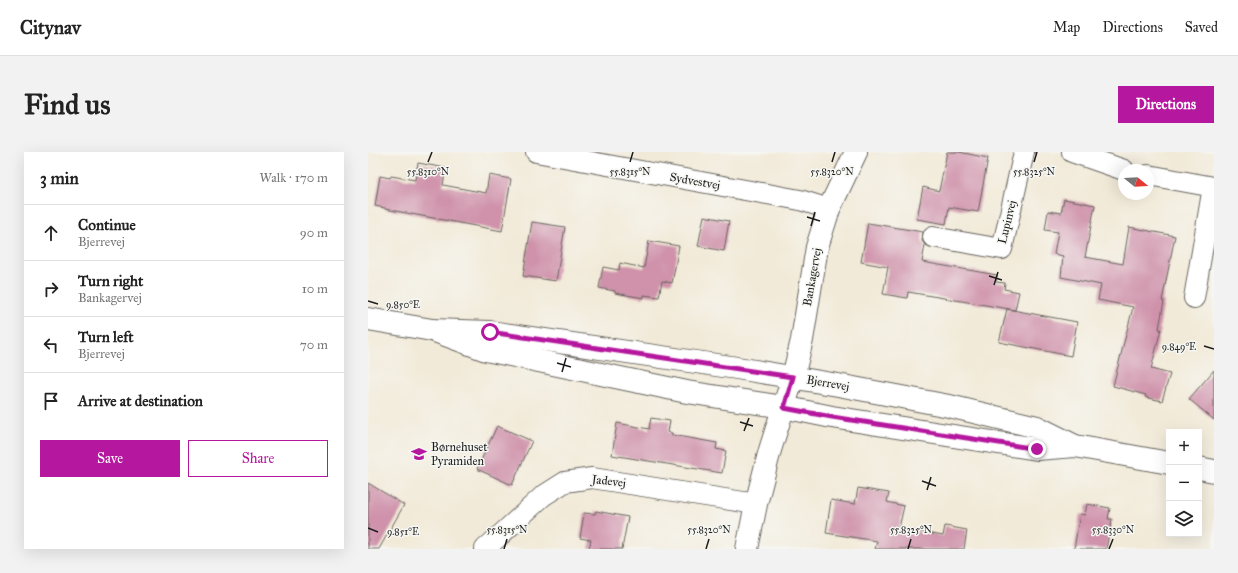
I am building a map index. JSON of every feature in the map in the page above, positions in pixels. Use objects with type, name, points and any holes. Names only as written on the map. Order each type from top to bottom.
[{"type":"street","name":"Sydvestvej","points":[[536,152],[800,200],[830,209]]},
{"type":"street","name":"Bankagervej","points":[[784,408],[802,340],[817,247],[830,209],[856,152]]},
{"type":"street","name":"Lupinvej","points":[[933,237],[1002,249],[1024,152]]},
{"type":"street","points":[[1072,152],[1118,168]]},
{"type":"street","points":[[1154,176],[1214,187],[1194,298]]},
{"type":"street","name":"Bjerrevej","points":[[368,319],[432,330],[490,332],[793,377],[949,406],[1037,426],[1074,446]]},
{"type":"street","name":"Bjerrevej","points":[[432,330],[486,350],[687,392],[832,417],[1037,449],[1074,446],[1166,461]]},
{"type":"street","points":[[747,549],[756,504],[770,450],[784,408]]},
{"type":"street","points":[[1202,469],[1214,471]]},
{"type":"street","name":"Jadevej","points":[[485,549],[543,496],[566,482],[592,478],[756,504]]},
{"type":"building","points":[[947,152],[959,152],[988,158],[978,212],[949,207],[946,224],[917,219],[923,187],[939,191]]},
{"type":"building","points":[[418,163],[446,168],[443,185],[486,193],[489,175],[511,179],[502,231],[375,206],[380,176],[390,178],[391,176],[415,180]]},
{"type":"building","points":[[1064,199],[1095,205],[1085,257],[1123,264],[1129,227],[1175,236],[1162,301],[1164,301],[1159,329],[1161,329],[1151,369],[1170,374],[1162,401],[1113,386],[1133,307],[1098,300],[1101,285],[1061,277],[1063,256],[1054,254],[1058,232],[1045,230],[1048,211],[1061,213]]},
{"type":"building","points":[[704,216],[729,221],[724,251],[698,246]]},
{"type":"building","points":[[532,222],[565,227],[556,281],[523,276]]},
{"type":"building","points":[[868,223],[923,232],[922,241],[925,245],[922,262],[997,275],[996,282],[1005,283],[1004,289],[1019,292],[1015,310],[908,292],[907,298],[883,294],[888,267],[861,262]]},
{"type":"building","points":[[649,241],[679,246],[672,283],[662,281],[659,297],[644,295],[644,298],[615,293],[615,291],[599,288],[603,267],[619,270],[620,263],[644,268]]},
{"type":"building","points":[[1007,309],[1077,322],[1071,356],[999,342]]},
{"type":"building","points":[[1214,370],[1214,420],[1189,399]]},
{"type":"building","points":[[651,418],[670,421],[668,432],[672,433],[672,435],[717,443],[716,449],[726,451],[722,473],[612,455],[617,423],[649,429]]},
{"type":"building","points":[[497,426],[532,441],[512,485],[477,469]]},
{"type":"building","points":[[368,483],[404,505],[379,549],[368,549]]},
{"type":"building","points":[[858,488],[889,493],[887,502],[904,506],[899,528],[943,536],[945,526],[967,530],[964,549],[875,549],[877,541],[826,533],[831,500],[855,504]]},
{"type":"building","points":[[1087,504],[1110,508],[1108,519],[1112,519],[1106,549],[1074,549],[1080,514],[1085,515]]},
{"type":"building","points":[[596,511],[628,517],[622,549],[589,549],[591,540],[580,538],[584,513],[595,514]]},
{"type":"place","name":"Børnehuset Pyramiden","points":[[419,454]]},
{"type":"route","points":[[490,332],[793,377],[784,408],[832,417],[1037,449]]}]
